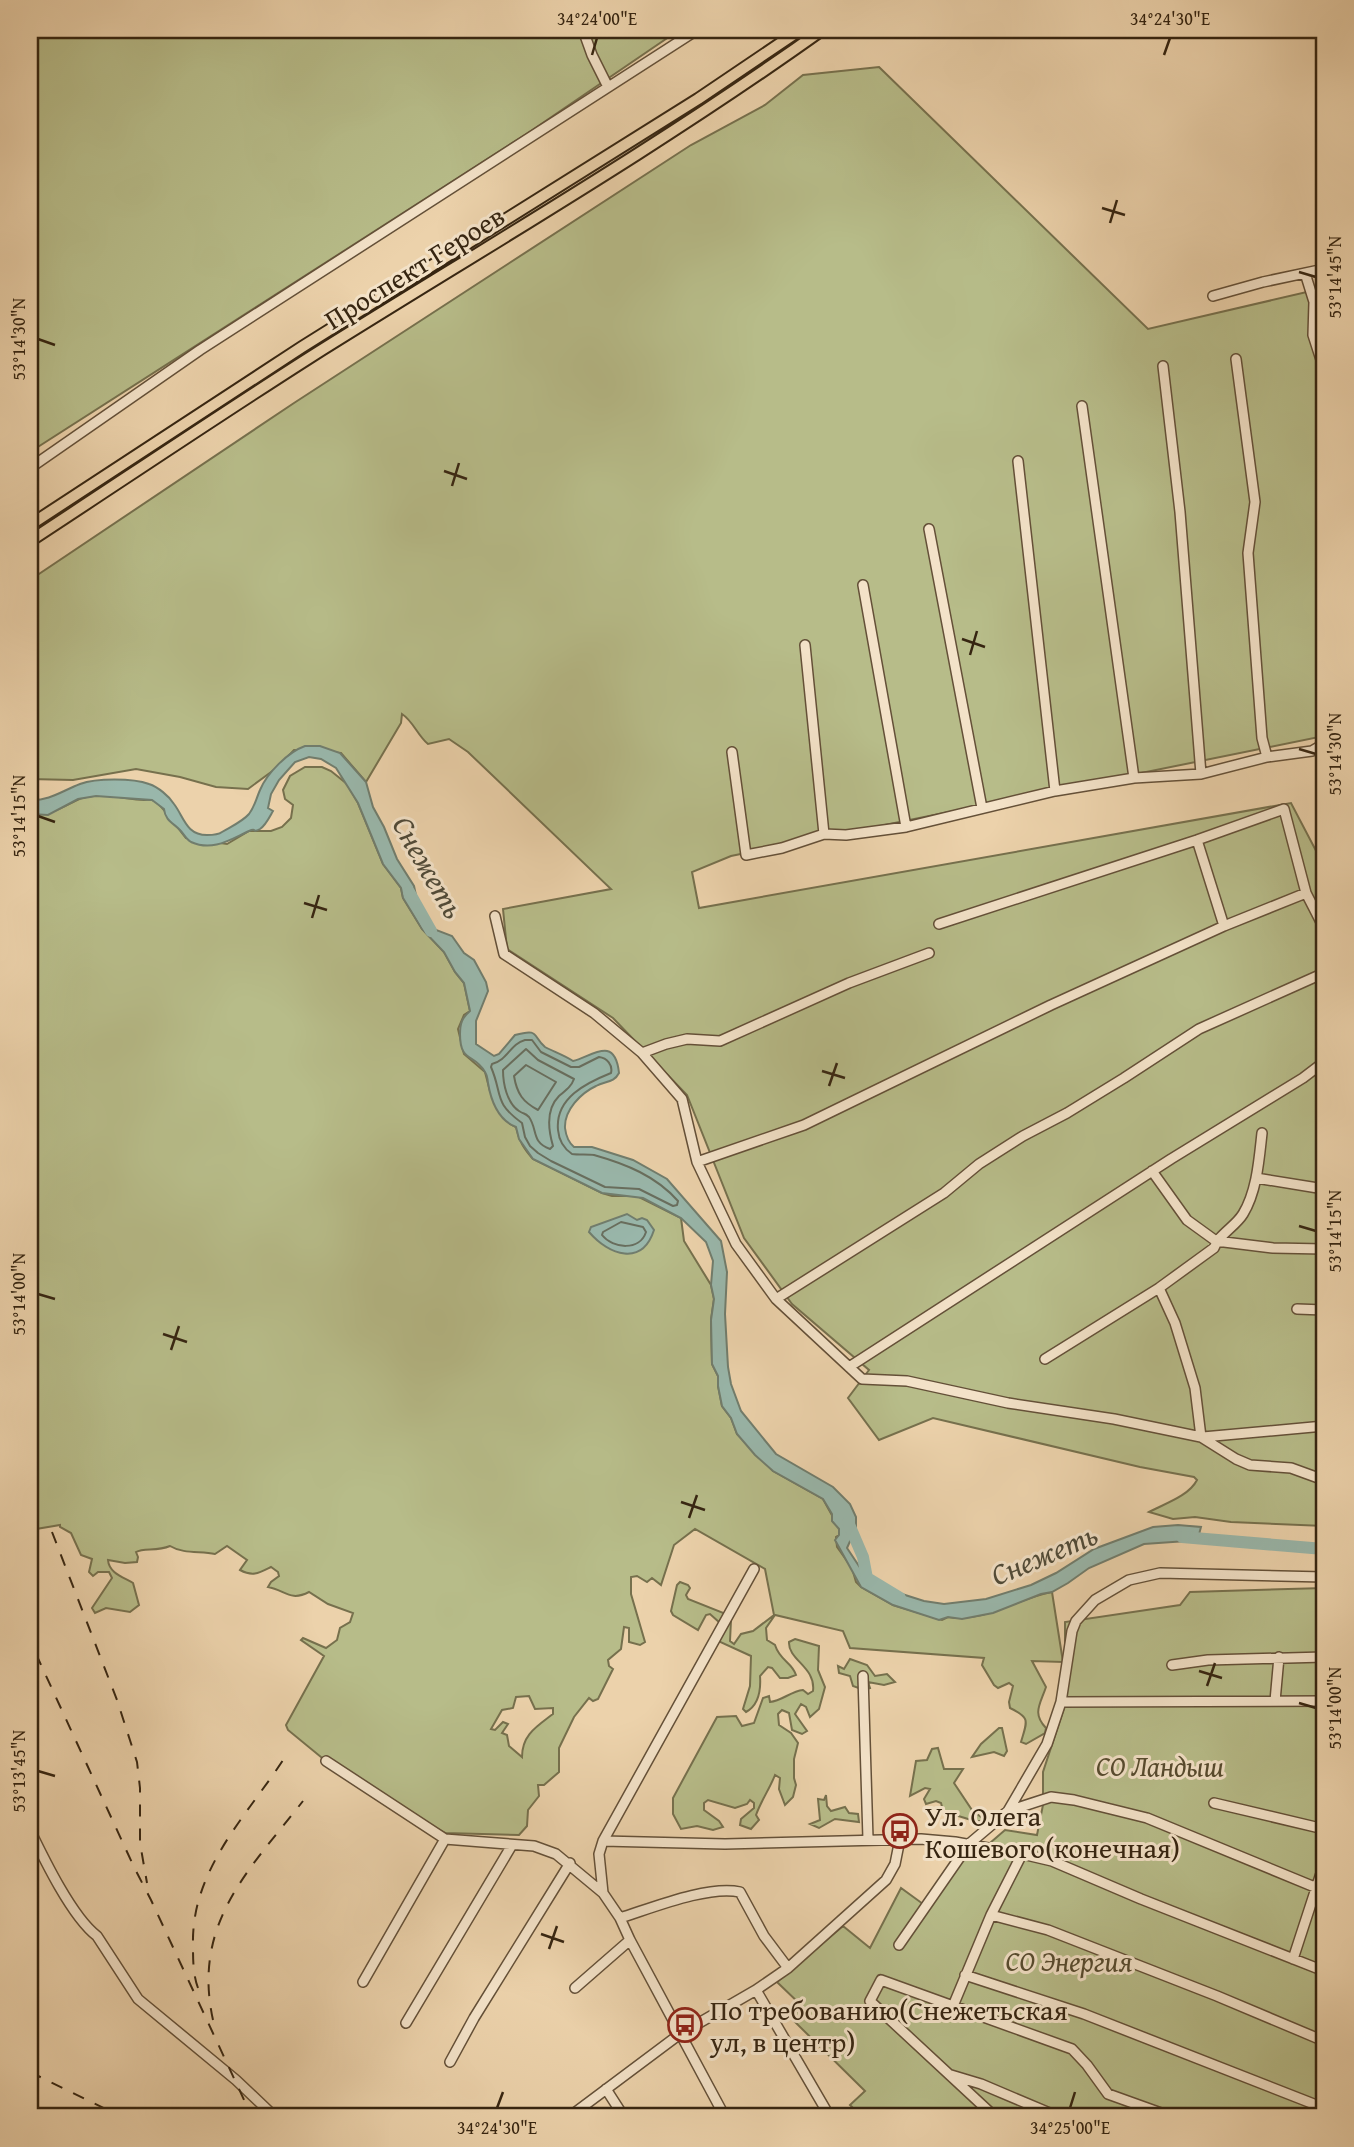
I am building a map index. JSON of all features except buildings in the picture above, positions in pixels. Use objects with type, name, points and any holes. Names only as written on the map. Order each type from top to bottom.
[{"type":"main road","name":"Проспект Героев","points":[[30,525],[302,347],[698,99],[800,30]]},
{"type":"main road","name":"Проспект Героев","points":[[30,541],[309,359],[601,177],[822,30]]},
{"type":"street","points":[[583,30],[608,87]]},
{"type":"street","points":[[30,468],[200,350],[697,30]]},
{"type":"street","points":[[1213,296],[1324,269]]},
{"type":"street","points":[[1305,273],[1314,302],[1313,335],[1324,369]]},
{"type":"street","points":[[1236,359],[1255,502],[1248,553],[1262,738],[1268,757]]},
{"type":"street","points":[[1163,366],[1180,512],[1201,774]]},
{"type":"street","points":[[1082,406],[1134,778]]},
{"type":"street","points":[[1018,461],[1055,791]]},
{"type":"street","points":[[929,529],[982,808]]},
{"type":"street","points":[[863,585],[906,827]]},
{"type":"street","points":[[805,645],[824,834]]},
{"type":"street","points":[[732,752],[746,855],[782,848],[824,834],[846,835],[906,827],[1055,791],[1134,778],[1201,774],[1268,757],[1312,751],[1324,744]]},
{"type":"street","points":[[939,924],[1284,809],[1306,893],[1324,928]]},
{"type":"street","points":[[1197,840],[1224,926]]},
{"type":"street","points":[[696,1162],[804,1125],[1051,1005],[1224,926],[1306,893]]},
{"type":"street","points":[[495,916],[504,954],[594,1013],[642,1054],[681,1099],[696,1162],[736,1244],[776,1299],[862,1379],[907,1381],[1008,1403],[1114,1419],[1201,1437],[1324,1426]]},
{"type":"street","points":[[642,1054],[687,1039],[720,1041],[849,983],[929,953]]},
{"type":"street","points":[[776,1299],[944,1193],[979,1164],[1124,1078],[1199,1029],[1324,972]]},
{"type":"street","points":[[849,1367],[1152,1171],[1303,1078],[1324,1062]]},
{"type":"street","points":[[1045,1359],[1159,1288],[1214,1248],[1216,1241],[1242,1215],[1256,1178],[1262,1133]]},
{"type":"street","points":[[1152,1171],[1187,1220],[1216,1241],[1273,1248],[1324,1249]]},
{"type":"street","points":[[1256,1178],[1324,1189]]},
{"type":"street","points":[[1159,1288],[1175,1323],[1195,1388],[1201,1437]]},
{"type":"street","points":[[1297,1309],[1324,1310]]},
{"type":"street","points":[[1201,1437],[1250,1465],[1291,1468],[1324,1480]]},
{"type":"street","points":[[603,1893],[599,1854],[603,1841],[754,1569]]},
{"type":"street","points":[[899,1945],[969,1844],[1008,1811],[1047,1744],[1061,1702],[1072,1631],[1076,1621],[1095,1600],[1129,1580],[1160,1573],[1324,1577]]},
{"type":"street","points":[[1275,1702],[1279,1657]]},
{"type":"street","points":[[1172,1665],[1208,1660],[1324,1657]]},
{"type":"street","points":[[863,1676],[868,1839]]},
{"type":"street","points":[[1061,1702],[1324,1701]]},
{"type":"street","points":[[326,1761],[445,1839],[534,1846],[556,1854],[570,1863],[603,1893],[620,1918],[629,1940],[725,2117]]},
{"type":"street","points":[[1008,1811],[1051,1797],[1147,1818],[1317,1888]]},
{"type":"street","points":[[1214,1803],[1324,1829]]},
{"type":"street","points":[[30,1830],[65,1894],[88,1930],[97,1936],[138,2000],[236,2080],[275,2117]]},
{"type":"street","points":[[363,1982],[445,1839]]},
{"type":"street","points":[[603,1841],[724,1844],[901,1839],[969,1844],[1052,1861],[1324,1971]]},
{"type":"street","points":[[569,2117],[680,2034],[788,1968],[886,1880],[895,1864],[901,1839]]},
{"type":"street","points":[[405,2023],[512,1845]]},
{"type":"street","points":[[953,2006],[991,1915],[1022,1854]]},
{"type":"street","points":[[450,2062],[474,2018],[570,1863]]},
{"type":"street","points":[[1293,1959],[1324,1864]]},
{"type":"street","points":[[620,1918],[683,1898],[730,1890],[740,1892],[764,1936],[788,1968]]},
{"type":"street","points":[[991,1915],[1048,1930],[1324,2041]]},
{"type":"street","points":[[575,1988],[629,1940]]},
{"type":"street","points":[[965,1975],[1084,2014],[1324,2109],[1316,2117]]},
{"type":"street","points":[[995,2117],[870,2001],[881,1980],[1072,2049],[1108,2094],[1172,2117]]},
{"type":"street","points":[[756,1990],[830,2117]]},
{"type":"street","points":[[950,2074],[1059,2117]]},
{"type":"street","points":[[606,2089],[624,2117]]},
{"type":"green space","points":[[30,30],[679,30],[528,133],[30,452]]},
{"type":"green space","points":[[879,67],[1148,329],[1324,288],[1324,736],[731,856],[692,872],[699,908],[1291,803],[1324,866],[1324,1526],[1231,1522],[1195,1517],[1173,1519],[1149,1512],[1188,1491],[1197,1480],[1194,1477],[1140,1467],[933,1418],[879,1440],[848,1398],[869,1370],[792,1304],[744,1238],[687,1095],[613,1018],[507,949],[503,909],[611,889],[468,752],[449,739],[428,744],[402,714],[401,723],[366,782],[341,753],[294,750],[278,767],[248,789],[216,787],[136,769],[73,780],[30,779],[30,580],[294,403],[691,145],[765,105],[803,75]]},
{"type":"green space","points":[[305,767],[322,767],[347,784],[358,803],[383,864],[401,888],[403,898],[422,929],[444,952],[464,983],[470,1011],[464,1015],[458,1029],[464,1054],[485,1072],[490,1091],[510,1124],[516,1127],[522,1145],[533,1159],[602,1193],[612,1196],[637,1196],[681,1218],[684,1241],[711,1285],[714,1299],[711,1320],[712,1364],[718,1376],[722,1406],[731,1418],[737,1434],[773,1471],[823,1499],[839,1528],[837,1547],[852,1568],[856,1582],[893,1605],[942,1620],[988,1613],[1052,1592],[1063,1662],[1032,1661],[1046,1687],[1038,1713],[1046,1728],[1045,1733],[1026,1744],[1021,1742],[1026,1721],[1010,1708],[1013,1686],[1009,1683],[998,1688],[994,1685],[982,1665],[984,1658],[850,1648],[843,1631],[775,1615],[766,1628],[767,1640],[775,1645],[796,1675],[780,1678],[768,1667],[760,1676],[756,1701],[746,1712],[743,1709],[750,1686],[751,1656],[718,1641],[720,1623],[710,1614],[706,1615],[698,1630],[673,1615],[671,1611],[677,1585],[680,1582],[688,1585],[688,1599],[726,1614],[731,1620],[730,1641],[734,1644],[741,1634],[753,1631],[774,1615],[765,1569],[695,1529],[674,1545],[661,1585],[652,1578],[647,1582],[637,1576],[631,1577],[631,1594],[645,1642],[640,1645],[629,1642],[629,1628],[624,1627],[621,1649],[608,1660],[613,1669],[598,1699],[593,1701],[589,1698],[574,1717],[559,1748],[559,1772],[544,1785],[538,1785],[539,1796],[528,1810],[527,1826],[519,1835],[445,1833],[372,1794],[338,1771],[288,1730],[286,1725],[324,1656],[301,1640],[303,1638],[326,1648],[337,1640],[340,1628],[350,1622],[353,1613],[328,1604],[309,1592],[292,1596],[268,1587],[279,1576],[278,1572],[271,1567],[256,1573],[240,1570],[247,1560],[227,1546],[215,1554],[186,1551],[170,1546],[136,1552],[137,1562],[108,1560],[114,1571],[133,1583],[139,1605],[130,1612],[106,1608],[95,1613],[92,1608],[112,1578],[109,1572],[98,1572],[93,1576],[89,1572],[92,1559],[81,1555],[71,1533],[60,1525],[30,1530],[30,814],[48,813],[92,796],[151,800],[162,807],[186,838],[227,844],[249,831],[271,831],[282,827],[291,818],[293,805],[285,799],[283,790],[290,776]],"holes":[[[529,1696],[535,1709],[553,1708],[553,1714],[527,1737],[522,1757],[509,1746],[507,1735],[502,1733],[508,1724],[503,1722],[495,1730],[491,1729],[502,1710],[513,1708],[516,1697]]]},
{"type":"green space","points":[[1324,1588],[1324,2117],[862,2117],[850,2105],[865,2091],[791,2018],[802,2006],[777,1982],[843,1926],[870,1948],[901,1888],[923,1904],[968,1850],[990,1851],[990,1843],[1005,1830],[1037,1835],[1043,1805],[1043,1772],[1065,1705],[1065,1622],[1180,1605],[1190,1592]]},
{"type":"green space","points":[[795,1639],[819,1646],[818,1670],[825,1687],[819,1709],[810,1717],[806,1707],[801,1704],[795,1714],[807,1731],[802,1734],[792,1730],[789,1713],[782,1710],[778,1714],[779,1725],[791,1733],[798,1743],[794,1759],[796,1785],[793,1797],[785,1805],[779,1789],[780,1778],[775,1775],[756,1815],[759,1820],[751,1829],[740,1825],[741,1819],[754,1808],[754,1803],[750,1800],[747,1804],[735,1808],[708,1800],[704,1803],[704,1810],[723,1827],[713,1830],[697,1826],[681,1829],[673,1814],[673,1798],[717,1717],[736,1716],[742,1726],[754,1723],[763,1698],[769,1696],[770,1702],[799,1691],[803,1690],[808,1694],[813,1691],[810,1676],[790,1648],[789,1642]]},
{"type":"green space","points":[[850,1659],[867,1665],[875,1676],[887,1674],[895,1682],[884,1685],[868,1682],[870,1688],[864,1690],[853,1686],[850,1676],[839,1673],[838,1666],[844,1669]]},
{"type":"green space","points":[[1002,1728],[1007,1751],[1004,1756],[994,1752],[972,1757],[981,1744]]},
{"type":"green space","points":[[938,1748],[944,1769],[963,1769],[954,1783],[972,1810],[986,1821],[944,1814],[941,1803],[936,1801],[926,1804],[924,1799],[930,1789],[925,1788],[910,1796],[916,1761],[927,1760],[932,1749]]},
{"type":"green space","points":[[826,1795],[827,1806],[831,1811],[845,1807],[849,1813],[858,1814],[859,1822],[835,1819],[819,1828],[810,1824],[820,1820],[818,1799],[824,1800]]},
{"type":"water","points":[[305,746],[320,746],[340,753],[366,782],[373,807],[397,859],[414,886],[420,914],[436,930],[452,936],[464,953],[474,960],[488,991],[476,1021],[476,1044],[494,1056],[499,1054],[515,1035],[528,1032],[534,1034],[545,1047],[573,1061],[601,1051],[613,1054],[619,1073],[612,1080],[590,1089],[574,1103],[565,1121],[568,1139],[574,1147],[592,1147],[633,1160],[667,1179],[721,1241],[727,1272],[725,1314],[728,1367],[741,1411],[776,1454],[833,1487],[850,1504],[856,1517],[856,1528],[847,1548],[863,1572],[880,1587],[924,1601],[944,1604],[986,1599],[1031,1585],[1094,1549],[1153,1527],[1201,1527],[1197,1542],[1144,1544],[1089,1568],[1052,1592],[993,1613],[962,1619],[948,1617],[939,1620],[893,1605],[861,1587],[835,1540],[839,1529],[832,1521],[832,1514],[823,1499],[773,1471],[755,1455],[737,1434],[731,1418],[722,1406],[718,1376],[712,1364],[713,1261],[706,1242],[681,1218],[643,1198],[602,1193],[533,1159],[519,1139],[516,1127],[504,1120],[496,1109],[485,1072],[462,1050],[460,1027],[463,1018],[470,1011],[464,983],[444,952],[422,929],[403,898],[401,888],[383,864],[358,803],[336,768],[321,759],[309,757],[295,762],[271,794],[268,808],[273,811],[262,827],[214,845],[199,845],[189,841],[168,819],[164,809],[152,800],[96,796],[78,799],[48,815],[30,814],[30,800],[49,797],[80,784],[105,780],[134,781],[149,784],[163,792],[194,832],[217,834],[249,814],[263,783],[273,770],[285,758]]},
{"type":"water","points":[[627,1214],[637,1220],[647,1220],[654,1230],[649,1242],[642,1249],[624,1254],[606,1247],[589,1232],[591,1227]]},
{"type":"waterway","name":"Снежеть","points":[[409,892],[431,931]]},
{"type":"waterway","name":"Снежеть","points":[[848,1522],[863,1557],[867,1578],[900,1598]]},
{"type":"waterway","name":"Снежеть","points":[[1182,1537],[1324,1549]]},
{"type":"railway","points":[[52,1532],[117,1700],[137,1762],[140,1843],[147,1883]]},
{"type":"railway","points":[[36,1654],[252,2117]]},
{"type":"railway","points":[[198,1988],[194,1972],[193,1945],[195,1917],[202,1891],[225,1843],[287,1754]]},
{"type":"railway","points":[[213,2020],[209,1986],[210,1955],[218,1927],[245,1876],[303,1801]]},
{"type":"railway","points":[[30,2072],[122,2117]]},
{"type":"place","name":"Ул. Олега Кошевого(конечная)","points":[[900,1831]]},
{"type":"place","name":"По требованию(Снежетьская ул, в центр)","points":[[685,2025]]},
{"type":"park label","name":"СО Ландыш","points":[[1160,1765]]},
{"type":"park label","name":"СО Энергия","points":[[1069,1960]]}]
